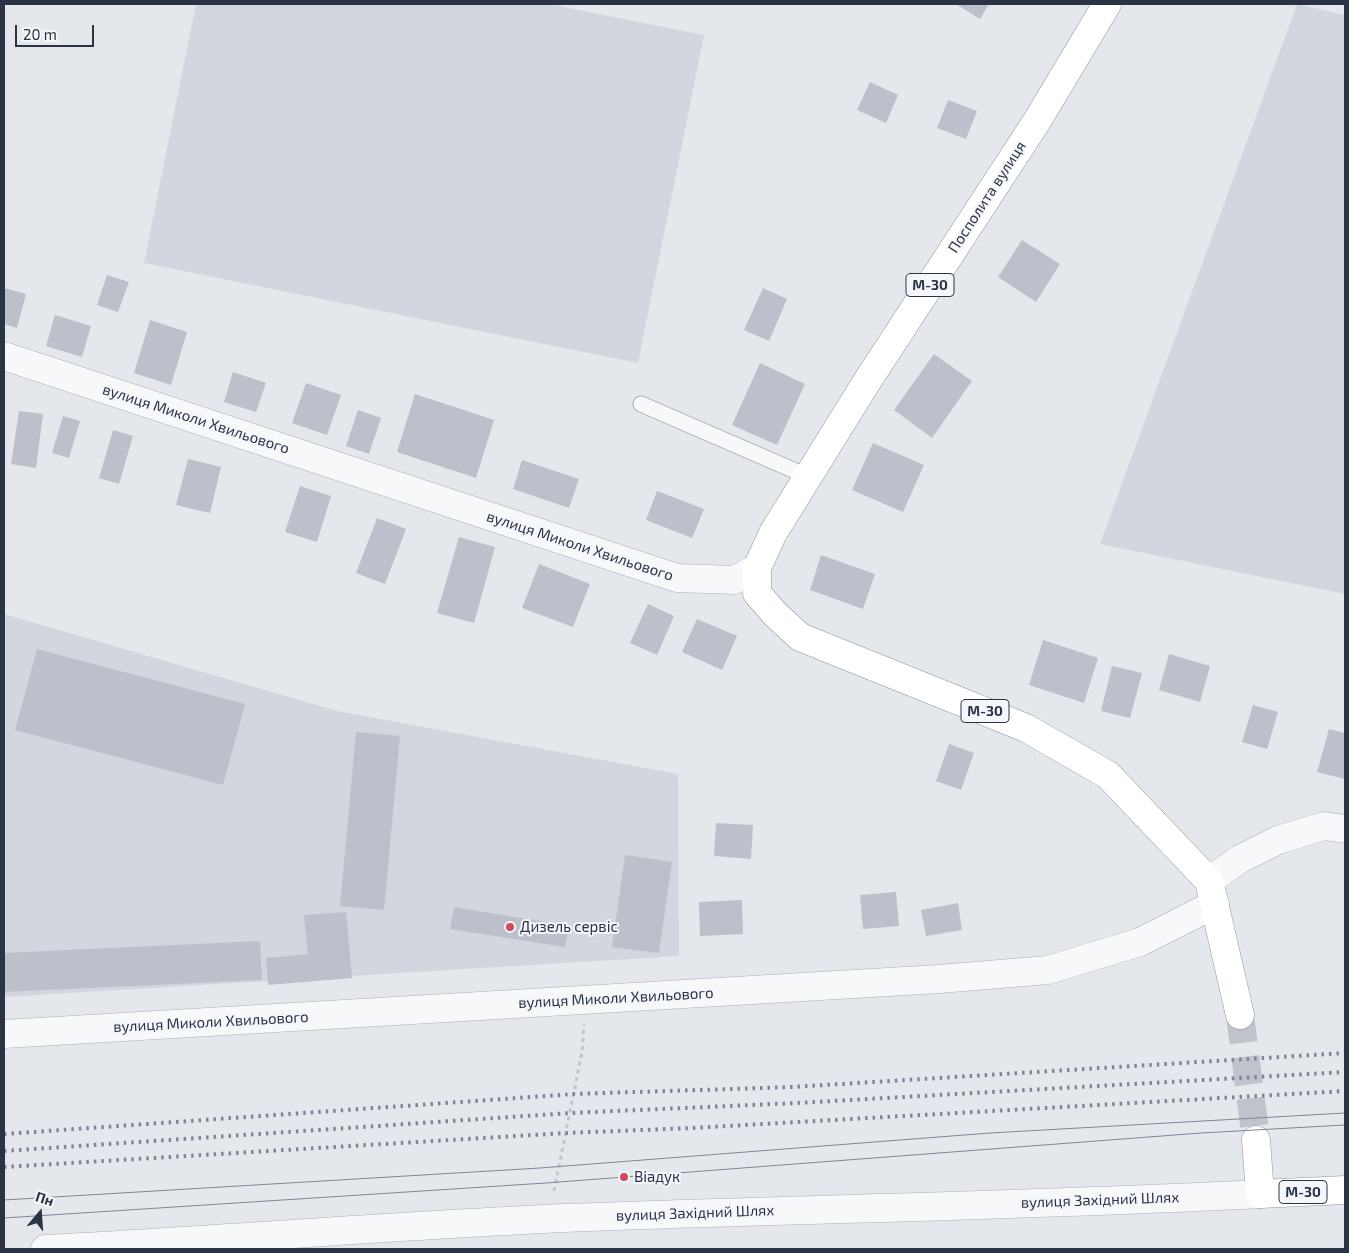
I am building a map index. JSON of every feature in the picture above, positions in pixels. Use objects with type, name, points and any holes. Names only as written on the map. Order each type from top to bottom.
[{"type":"highway","name":"Посполита вулиця","points":[[757,568],[773,533],[807,476],[1037,121],[1107,4]]},
{"type":"highway","name":"М-30","points":[[757,568],[757,593],[775,614],[800,637],[1026,728],[1108,775],[1212,893]]},
{"type":"highway","points":[[1212,893],[1240,1015]]},
{"type":"highway","name":"М-30","points":[[1256,1140],[1260,1194]]},
{"type":"highway","name":"вулиця Західний Шлях","points":[[1260,1194],[1345,1190]]},
{"type":"street","name":"вулиця Миколи Хвильового","points":[[4,356],[677,578],[734,580],[757,568]]},
{"type":"street","name":"вулиця Миколи Хвильового","points":[[4,1034],[920,980],[1048,970],[1140,942],[1212,893],[1240,859],[1278,840],[1324,826],[1345,829]]},
{"type":"street","name":"вулиця Західний Шлях","points":[[45,1249],[203,1241],[442,1224],[1260,1194]]},
{"type":"lane","points":[[641,404],[807,476]]},
{"type":"path","points":[[554,1191],[582,1052],[584,1024]]},
{"type":"shaded area","points":[[196,4],[549,4],[704,35],[638,363],[144,263]]},
{"type":"shaded area","points":[[1297,4],[1345,15],[1345,594],[1100,544]]},
{"type":"shaded area","points":[[4,614],[337,711],[678,774],[679,956],[4,997]]},
{"type":"building","points":[[956,4],[989,4],[980,19]]},
{"type":"building","points":[[870,82],[898,95],[886,123],[857,110]]},
{"type":"building","points":[[948,100],[977,111],[966,139],[937,128]]},
{"type":"building","points":[[1022,240],[1060,264],[1036,302],[998,277]]},
{"type":"building","points":[[107,275],[129,282],[118,312],[97,305]]},
{"type":"building","points":[[4,288],[26,294],[17,328],[4,324]]},
{"type":"building","points":[[763,288],[787,299],[769,341],[744,330]]},
{"type":"building","points":[[55,315],[91,326],[82,357],[46,346]]},
{"type":"building","points":[[150,320],[187,332],[171,385],[134,373]]},
{"type":"building","points":[[934,354],[972,381],[932,438],[894,410]]},
{"type":"building","points":[[760,363],[805,384],[777,445],[732,425]]},
{"type":"building","points":[[233,372],[266,383],[256,412],[224,402]]},
{"type":"building","points":[[306,383],[341,395],[327,435],[292,423]]},
{"type":"building","points":[[415,394],[494,420],[476,478],[397,452]]},
{"type":"building","points":[[358,410],[381,418],[369,454],[346,446]]},
{"type":"building","points":[[19,411],[43,414],[36,468],[11,464]]},
{"type":"building","points":[[63,416],[80,421],[69,458],[52,453]]},
{"type":"building","points":[[113,430],[133,436],[119,484],[99,478]]},
{"type":"building","points":[[873,443],[924,465],[903,512],[852,490]]},
{"type":"building","points":[[188,459],[221,467],[210,513],[176,505]]},
{"type":"building","points":[[522,460],[579,479],[569,508],[513,489]]},
{"type":"building","points":[[300,486],[331,496],[317,542],[285,532]]},
{"type":"building","points":[[657,491],[704,509],[692,538],[646,520]]},
{"type":"building","points":[[377,518],[406,529],[385,584],[356,573]]},
{"type":"building","points":[[459,537],[495,547],[474,623],[437,613]]},
{"type":"building","points":[[821,555],[875,574],[863,609],[810,590]]},
{"type":"building","points":[[539,564],[590,584],[573,627],[522,608]]},
{"type":"building","points":[[648,604],[674,616],[657,655],[630,643]]},
{"type":"building","points":[[697,619],[737,636],[722,670],[682,652]]},
{"type":"building","points":[[1043,640],[1098,658],[1084,703],[1029,685]]},
{"type":"building","points":[[37,649],[245,704],[223,785],[15,730]]},
{"type":"building","points":[[1169,654],[1210,666],[1200,702],[1159,690]]},
{"type":"building","points":[[1112,666],[1142,673],[1130,718],[1101,711]]},
{"type":"building","points":[[1253,705],[1278,712],[1267,749],[1242,742]]},
{"type":"building","points":[[1329,729],[1345,733],[1345,779],[1317,772]]},
{"type":"building","points":[[356,732],[400,736],[384,910],[340,906]]},
{"type":"building","points":[[949,744],[974,753],[961,790],[936,781]]},
{"type":"building","points":[[716,823],[753,825],[751,859],[714,856]]},
{"type":"building","points":[[625,855],[672,862],[659,953],[612,947]]},
{"type":"building","points":[[896,892],[899,926],[863,929],[860,895]]},
{"type":"building","points":[[742,900],[743,934],[700,936],[699,902]]},
{"type":"building","points":[[958,903],[962,930],[926,936],[921,910]]},
{"type":"building","name":"Дизель сервіс","points":[[454,907],[569,926],[565,947],[450,929]]},
{"type":"building","points":[[346,912],[352,978],[268,985],[266,958],[308,954],[304,915]]},
{"type":"building","points":[[260,941],[262,980],[4,992],[4,953]]},
{"type":"tunnel","points":[[1240,1015],[1256,1140]]},
{"type":"tram line","points":[[4,1200],[540,1168],[990,1133],[1345,1113]]},
{"type":"tram line","points":[[4,1218],[546,1183],[1201,1133],[1345,1125]]},
{"type":"railway","points":[[4,1134],[574,1094],[792,1087],[1345,1053]]},
{"type":"railway","points":[[4,1151],[570,1113],[797,1103],[1345,1072]]},
{"type":"railway","points":[[4,1167],[566,1133],[692,1128],[1345,1091]]},
{"type":"place","name":"Дизель сервіс","points":[[510,927]]},
{"type":"place","name":"Віадук","points":[[624,1177]]}]
